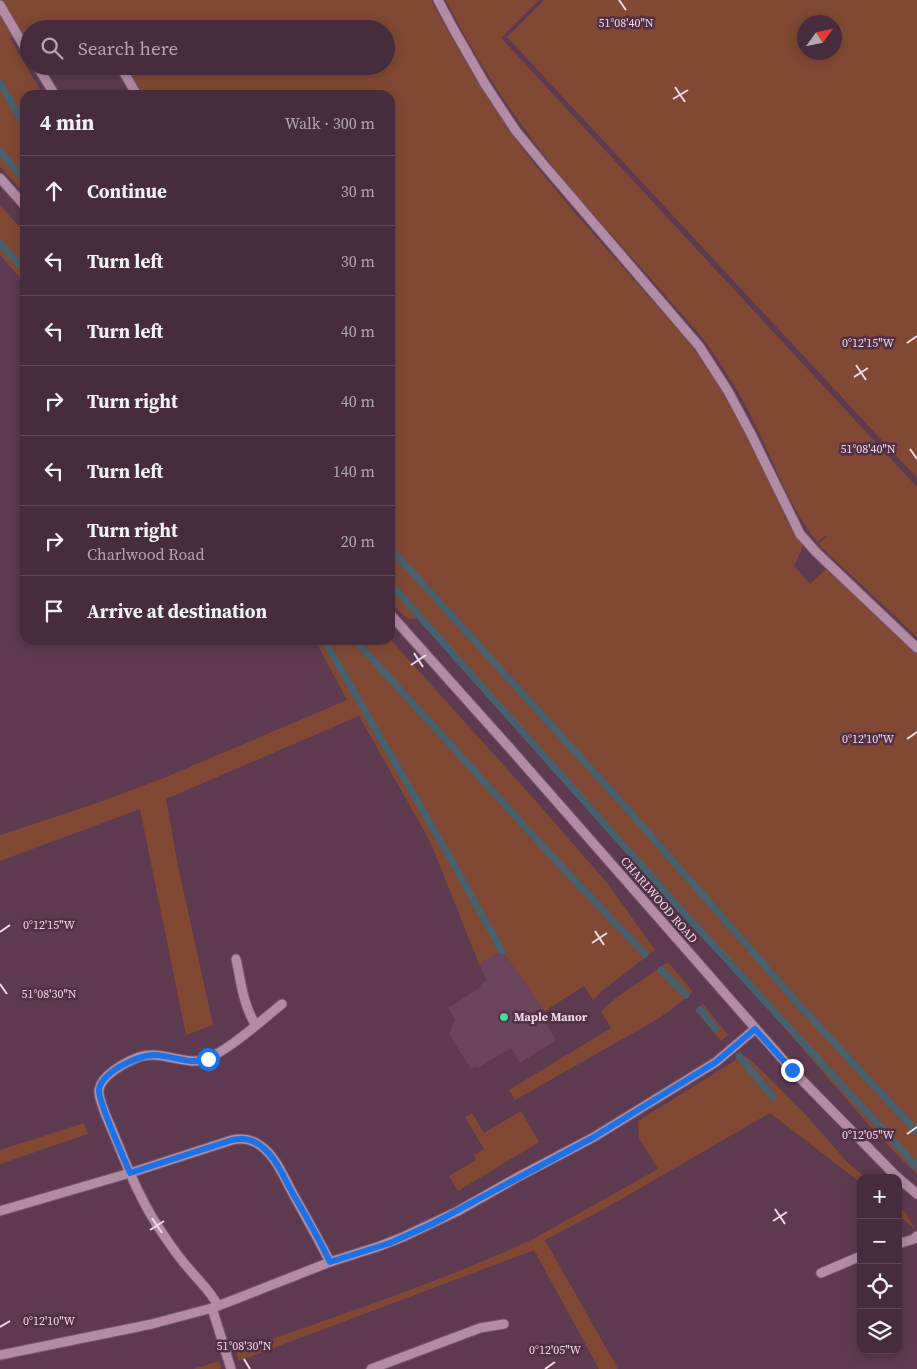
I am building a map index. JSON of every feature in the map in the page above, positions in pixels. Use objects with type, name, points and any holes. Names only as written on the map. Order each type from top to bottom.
[{"type":"street","points":[[438,0],[471,60],[516,131],[708,359],[751,434],[800,534],[816,552],[917,648]]},
{"type":"street","points":[[0,5],[20,36]]},
{"type":"street","points":[[43,75],[52,90]]},
{"type":"street","points":[[125,75],[133,90]]},
{"type":"street","points":[[0,178],[20,200]]},
{"type":"street","name":"CHARLWOOD ROAD","points":[[395,620],[755,1029],[839,1119],[895,1175],[917,1194]]},
{"type":"street","points":[[236,959],[247,1007],[256,1025]]},
{"type":"street","points":[[230,1369],[210,1292],[181,1260],[147,1209],[130,1173],[104,1109],[99,1091],[110,1073],[140,1057],[159,1055],[193,1061],[208,1059],[221,1052],[282,1004]]},
{"type":"street","points":[[0,1355],[152,1324],[215,1307],[330,1262],[390,1243],[434,1223],[594,1137],[716,1062],[755,1029]]},
{"type":"street","points":[[0,1210],[130,1173],[232,1140],[245,1139],[257,1143],[274,1160],[330,1262]]},
{"type":"street","points":[[902,1243],[914,1239],[917,1236]]},
{"type":"street","points":[[821,1273],[857,1258]]},
{"type":"street","points":[[371,1369],[480,1328],[504,1324]]},
{"type":"shaded area","points":[[0,0],[431,0],[478,83],[532,161],[569,206],[684,336],[700,357],[728,402],[787,521],[803,546],[794,566],[810,584],[826,569],[917,654],[917,1174],[868,1124],[684,912],[422,618],[409,619],[395,606],[395,90],[138,90],[130,75],[395,75],[395,20],[20,20],[20,36],[10,38],[20,55],[20,75],[31,75],[40,90],[20,90],[20,189],[0,167]]},
{"type":"shaded area","points":[[446,0],[539,0],[501,38],[917,487],[917,637],[818,544],[827,535],[817,542],[806,528],[789,497],[751,416],[716,357],[695,329],[592,213],[543,153],[490,79]]},
{"type":"shaded area","points":[[544,0],[917,0],[917,478],[507,37]]},
{"type":"shaded area","points":[[0,205],[20,227],[20,277],[0,255]]},
{"type":"shaded area","points":[[318,645],[395,645],[608,884],[655,950],[603,990],[593,1000],[584,986],[545,1011],[502,951],[479,964],[426,834],[359,716],[166,799],[178,866],[213,1025],[186,1035],[140,809],[0,861],[0,835],[159,780],[347,700]]},
{"type":"shaded area","name":"Maple Manor","points":[[502,951],[545,1011],[540,1014],[556,1040],[520,1063],[511,1048],[478,1068],[476,1066],[471,1069],[449,1034],[455,1019],[448,1008],[481,987],[480,985],[487,980],[479,964]]},
{"type":"shaded area","points":[[668,962],[693,992],[656,1020],[515,1100],[509,1090],[611,1028],[601,1011],[616,998]]},
{"type":"shaded area","points":[[703,1004],[728,1035],[721,1041],[695,1010]]},
{"type":"shaded area","points":[[742,1056],[745,1056],[806,1115],[848,1163],[861,1174],[857,1174],[857,1180],[770,1113],[604,1209],[545,1240],[618,1369],[599,1369],[534,1250],[239,1361],[236,1352],[460,1271],[533,1239],[658,1169],[639,1138],[638,1121]]},
{"type":"shaded area","points":[[521,1111],[539,1142],[458,1191],[449,1176],[476,1160],[474,1155],[484,1149],[465,1117],[472,1113],[484,1133]]},
{"type":"shaded area","points":[[84,1123],[88,1134],[0,1164],[0,1150]]},
{"type":"shaded area","points":[[902,1210],[906,1213],[915,1229],[902,1218]]},
{"type":"shaded area","points":[[219,1361],[221,1368],[219,1369],[193,1369]]},
{"type":"waterway","points":[[0,83],[20,117]]},
{"type":"waterway","points":[[0,151],[20,175]]},
{"type":"waterway","points":[[0,243],[20,265]]},
{"type":"waterway","points":[[395,553],[622,803],[802,1008],[917,1132]]},
{"type":"waterway","points":[[395,589],[675,903],[917,1167]]},
{"type":"waterway","points":[[327,645],[502,951]]},
{"type":"waterway","points":[[360,645],[560,865],[645,954]]},
{"type":"waterway","points":[[661,970],[686,995]]},
{"type":"waterway","points":[[700,1010],[716,1029]]},
{"type":"waterway","points":[[739,1056],[773,1097]]},
{"type":"place","name":"Maple Manor","points":[[504,1017]]},
{"type":"route","points":[[208,1059],[193,1061],[159,1055],[147,1055],[125,1064],[106,1077],[99,1091],[104,1109],[130,1173],[239,1138],[251,1140],[262,1147],[274,1160],[330,1262],[390,1243],[434,1223],[594,1137],[716,1062],[755,1029],[792,1070]]}]
